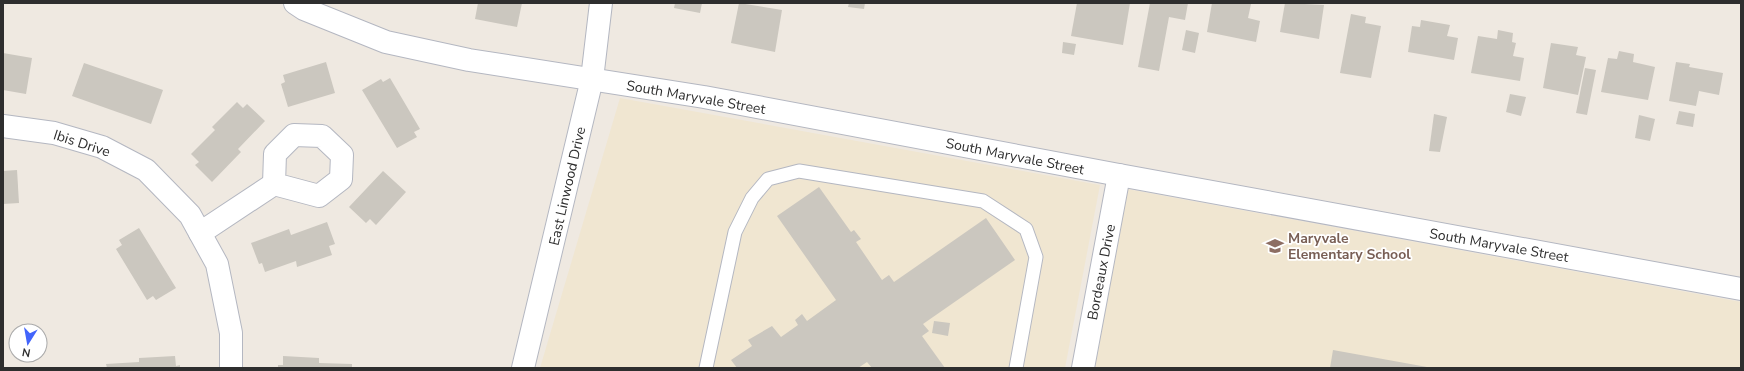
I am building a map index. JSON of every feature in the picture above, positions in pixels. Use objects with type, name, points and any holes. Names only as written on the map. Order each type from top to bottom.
[{"type":"street","name":"South Maryvale Street","points":[[295,3],[304,10],[386,42],[469,60],[704,97],[1741,289]]},
{"type":"street","name":"East Linwood Drive","points":[[523,368],[592,80],[601,3]]},
{"type":"street","name":"Ibis Drive","points":[[3,126],[54,133],[102,147],[146,170],[190,215],[217,264],[231,333],[231,368]]},
{"type":"street","name":"Bordeaux Drive","points":[[1083,368],[1119,175]]},
{"type":"street","points":[[200,233],[274,184]]},
{"type":"lane","points":[[706,368],[734,232],[752,198],[768,179],[798,171],[983,201],[1026,229],[1036,257],[1016,368]]},
{"type":"shaded area","points":[[620,98],[1100,185],[1065,368],[540,368]]},
{"type":"shaded area","name":"Maryvale Elementary School","points":[[1127,189],[1741,302],[1741,368],[1095,368]]},
{"type":"building","points":[[478,3],[522,3],[517,27],[475,19]]},
{"type":"building","points":[[675,3],[702,3],[700,13],[674,8]]},
{"type":"building","points":[[739,3],[782,10],[775,52],[731,43]]},
{"type":"building","points":[[849,3],[865,3],[864,9],[848,7]]},
{"type":"building","points":[[1077,3],[1130,3],[1123,45],[1071,36]]},
{"type":"building","points":[[1150,3],[1188,3],[1185,20],[1169,17],[1159,71],[1138,67]]},
{"type":"building","points":[[1212,3],[1251,4],[1248,18],[1260,21],[1256,42],[1207,32]]},
{"type":"building","points":[[1285,3],[1324,5],[1319,39],[1280,32]]},
{"type":"building","points":[[1351,14],[1366,17],[1365,23],[1381,26],[1371,78],[1340,73]]},
{"type":"building","points":[[1421,20],[1450,25],[1447,36],[1458,38],[1454,60],[1408,52],[1412,26],[1420,27]]},
{"type":"building","points":[[1186,30],[1199,33],[1195,53],[1182,50]]},
{"type":"building","points":[[1498,30],[1513,33],[1512,42],[1516,43],[1513,56],[1524,58],[1520,81],[1471,73],[1478,36],[1497,39]]},
{"type":"building","points":[[1063,42],[1076,44],[1074,55],[1062,53]]},
{"type":"building","points":[[1551,43],[1578,47],[1576,55],[1586,57],[1578,95],[1543,88]]},
{"type":"building","points":[[1619,51],[1634,54],[1633,62],[1655,67],[1648,100],[1601,92],[1608,58],[1617,59]]},
{"type":"building","points":[[3,53],[32,58],[26,94],[3,90]]},
{"type":"building","points":[[326,62],[335,93],[288,107],[281,84],[285,82],[283,75]]},
{"type":"building","points":[[1676,62],[1690,64],[1689,67],[1723,73],[1719,95],[1699,91],[1696,106],[1669,101]]},
{"type":"building","points":[[84,63],[163,90],[151,124],[72,96]]},
{"type":"building","points":[[1585,68],[1596,70],[1587,115],[1576,113]]},
{"type":"building","points":[[390,78],[420,129],[414,132],[417,137],[397,148],[362,90],[381,79],[383,82]]},
{"type":"building","points":[[1510,94],[1526,97],[1521,116],[1506,112]]},
{"type":"building","points":[[237,102],[243,108],[247,104],[265,121],[238,149],[241,152],[212,182],[195,165],[199,162],[191,154],[215,130],[212,127]]},
{"type":"building","points":[[1679,111],[1695,114],[1693,127],[1676,124]]},
{"type":"building","points":[[1434,114],[1447,117],[1440,152],[1429,151]]},
{"type":"building","points":[[1639,115],[1655,119],[1650,141],[1635,138]]},
{"type":"building","points":[[17,170],[19,203],[3,204],[3,171]]},
{"type":"building","points":[[383,171],[406,192],[376,225],[370,219],[366,223],[349,207]]},
{"type":"building","points":[[819,187],[851,232],[854,230],[861,239],[856,242],[882,280],[889,275],[894,282],[986,218],[1015,260],[923,324],[929,331],[922,336],[945,368],[872,368],[867,362],[858,368],[737,368],[731,360],[752,346],[748,340],[772,326],[781,337],[798,325],[795,320],[802,314],[807,321],[836,300],[777,216]]},
{"type":"building","points":[[327,222],[335,244],[329,246],[332,255],[297,267],[296,261],[265,272],[262,263],[259,264],[251,243],[289,229],[291,235]]},
{"type":"building","points":[[139,228],[176,288],[156,300],[153,296],[147,300],[116,249],[122,245],[119,240]]},
{"type":"building","points":[[934,321],[950,323],[948,336],[932,333]]},
{"type":"building","points":[[1333,350],[1427,367],[1427,368],[1330,368]]},
{"type":"building","points":[[175,356],[176,366],[180,365],[180,368],[107,368],[106,364],[139,362],[139,358]]},
{"type":"building","points":[[283,356],[319,358],[319,363],[352,364],[352,368],[278,368],[278,365],[283,365]]},
{"type":"place","name":"Maryvale Elementary School","points":[[1275,246]]}]
